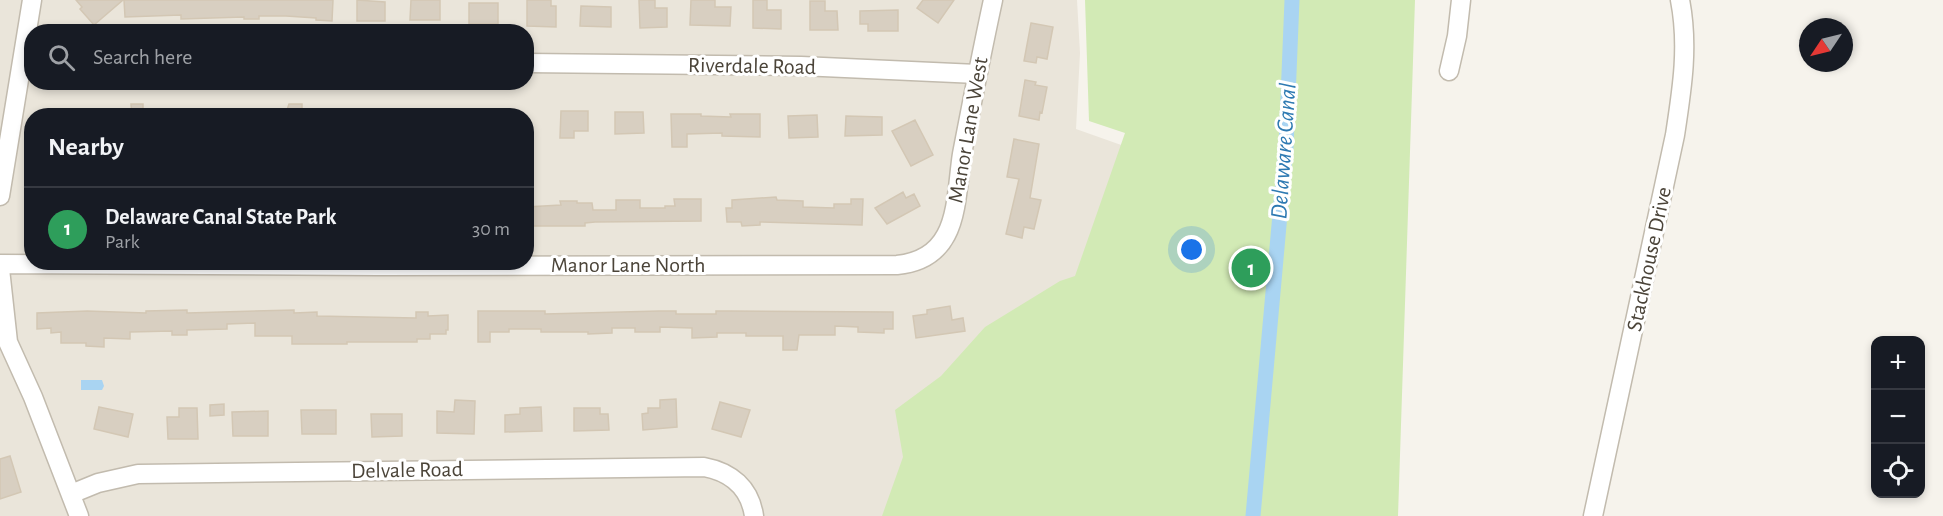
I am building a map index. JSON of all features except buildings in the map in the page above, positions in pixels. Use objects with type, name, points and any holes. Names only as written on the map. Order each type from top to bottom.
[{"type":"street","points":[[30,24],[32,0]]},
{"type":"street","name":"Manor Lane West","points":[[930,254],[941,243],[951,224],[977,74],[993,0]]},
{"type":"street","points":[[1449,71],[1457,36],[1461,0]]},
{"type":"street","name":"Stackhouse Drive","points":[[1593,516],[1675,135],[1685,72],[1680,0]]},
{"type":"street","name":"Riverdale Road","points":[[534,63],[801,66],[977,74]]},
{"type":"street","points":[[0,196],[24,71]]},
{"type":"street","name":"Manor Lane North","points":[[534,266],[897,265],[914,262],[930,254]]},
{"type":"street","name":"Manor Lane North","points":[[0,264],[24,264]]},
{"type":"street","points":[[0,269],[8,342],[33,396],[80,516]]},
{"type":"street","name":"Delvale Road","points":[[71,494],[98,483],[138,474],[704,467],[728,474],[741,484],[749,497],[754,516]]},
{"type":"shaded area","points":[[0,0],[1077,0],[1080,53],[1076,129],[1124,146],[1084,276],[946,516],[0,516]]},
{"type":"green space","points":[[1085,0],[1415,0],[1398,516],[882,516],[903,457],[895,410],[941,376],[985,327],[1060,281],[1075,276],[1125,133],[1089,121]]},
{"type":"water","points":[[81,380],[102,380],[104,386],[102,390],[81,390]]},
{"type":"waterway","name":"Delaware Canal","points":[[1253,516],[1286,147],[1292,0]]},
{"type":"place","name":"Delaware Canal State Park","points":[[1251,268]]}]
